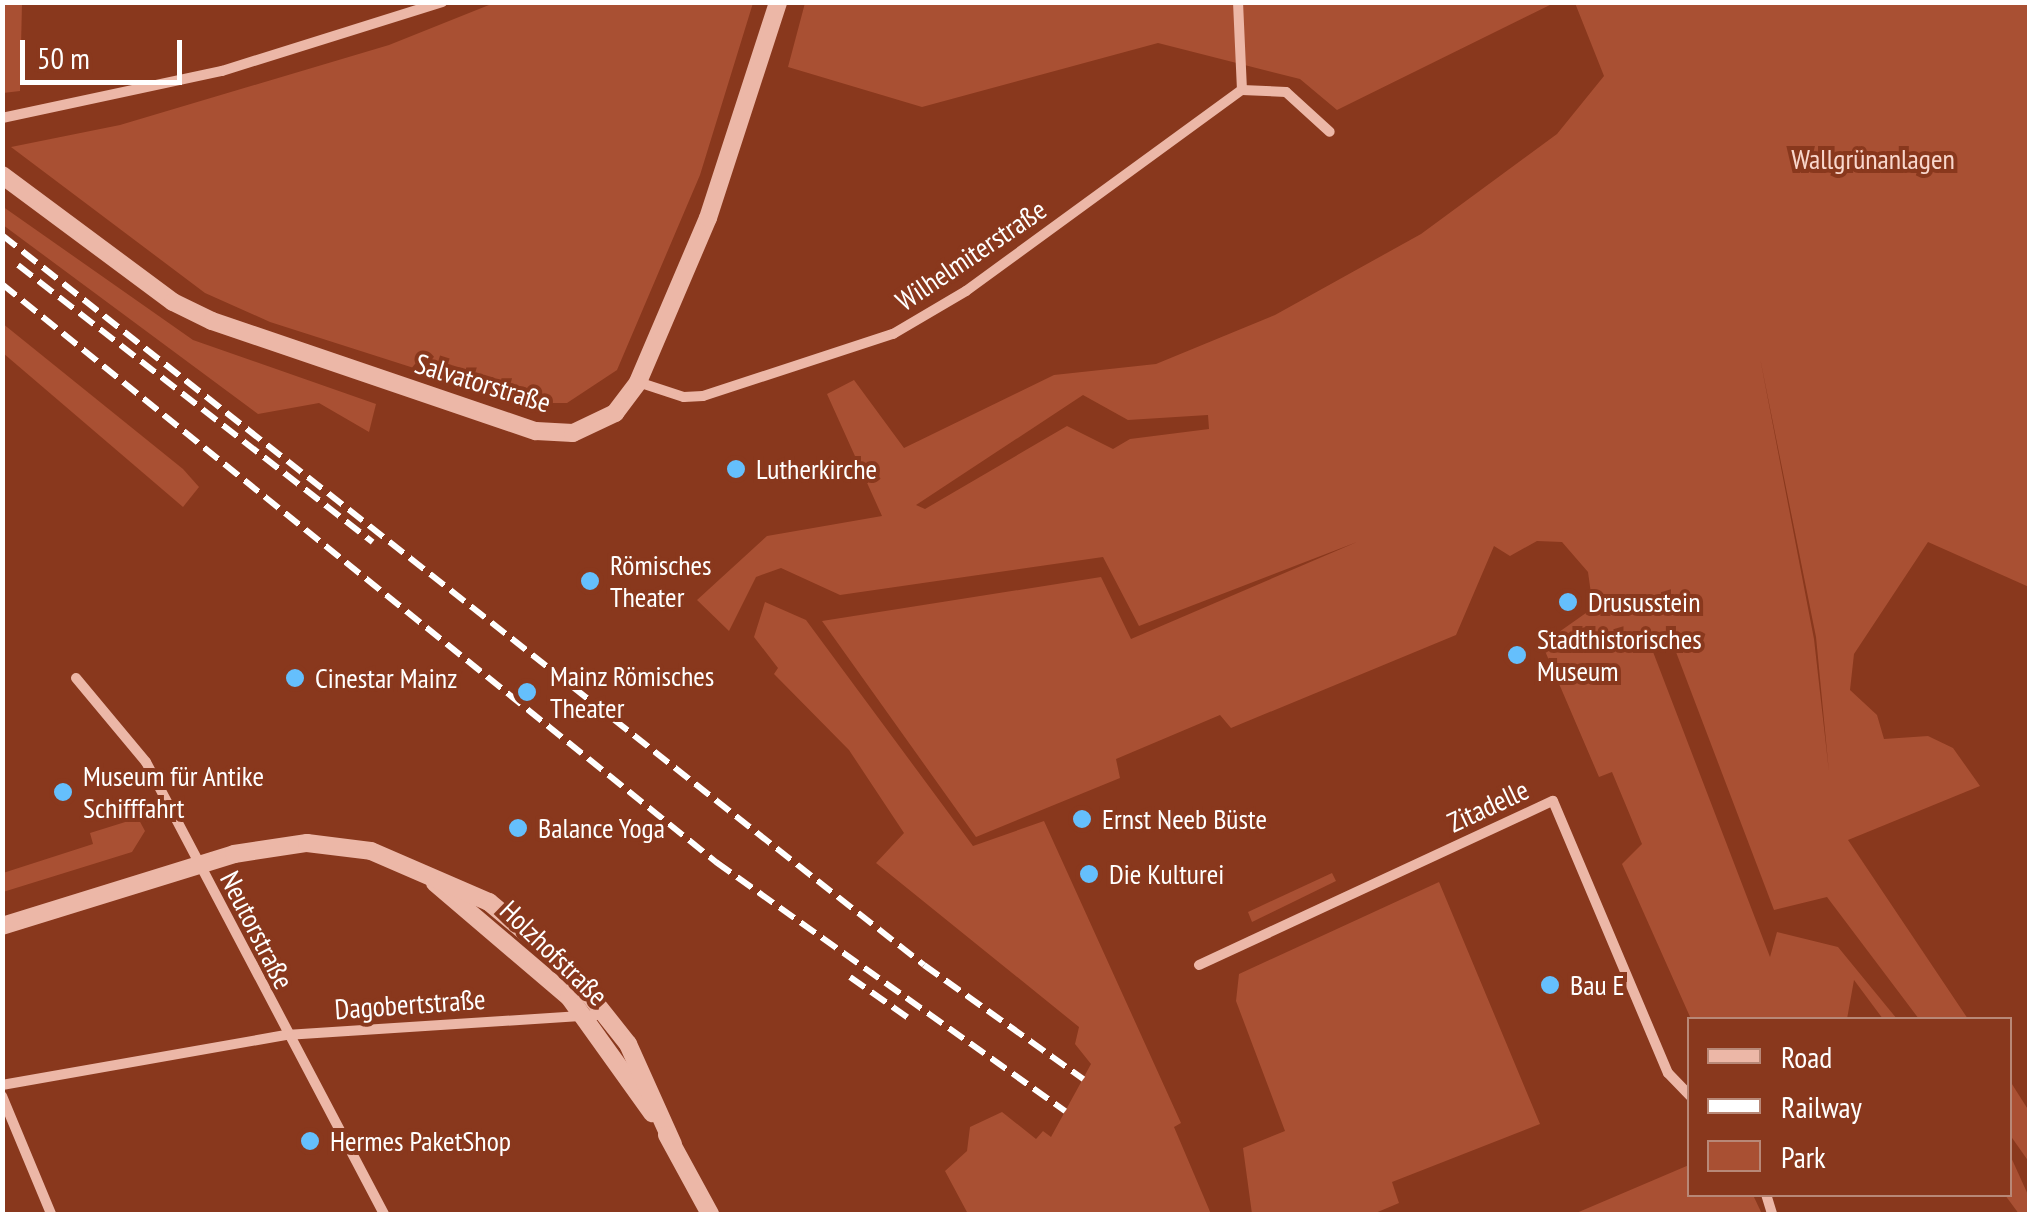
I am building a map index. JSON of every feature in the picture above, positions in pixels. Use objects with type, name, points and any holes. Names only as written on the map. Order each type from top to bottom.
[{"type":"street","points":[[2,118],[222,71],[442,2]]},
{"type":"street","name":"Salvatorstraße","points":[[2,174],[141,280],[199,315],[536,431],[573,434],[603,422],[638,382],[708,218],[778,2]]},
{"type":"street","points":[[1238,2],[1242,90],[1286,92],[1330,132]]},
{"type":"street","name":"Wilhelmiterstraße","points":[[638,382],[684,398],[703,396],[893,334],[966,290],[1242,90]]},
{"type":"street","name":"Neutorstraße","points":[[76,678],[129,735],[384,1214]]},
{"type":"street","name":"Zitadelle","points":[[1199,964],[1553,801],[1668,1073],[1687,1093]]},
{"type":"street","name":"Holzhofstraße","points":[[2,926],[197,864],[307,842],[370,851],[416,866],[502,912],[567,967],[608,1014],[644,1074],[672,1144]]},
{"type":"street","name":"Holzhofstraße","points":[[416,866],[514,946],[584,1016],[672,1144],[710,1214]]},
{"type":"street","name":"Dagobertstraße","points":[[2,1086],[286,1035],[608,1014]]},
{"type":"street","points":[[2,1096],[51,1214]]},
{"type":"green space","points":[[2,3],[22,3],[20,91],[3,93]]},
{"type":"green space","points":[[494,3],[753,3],[700,175],[617,370],[567,403],[523,403],[270,322],[205,293],[11,147],[120,125],[389,45]]},
{"type":"green space","points":[[805,3],[1554,3],[1337,110],[1300,79],[1158,43],[922,107],[788,67]]},
{"type":"green space","name":"Wallgrünanlagen","points":[[1575,3],[2029,3],[2029,587],[1928,542],[1854,654],[1850,690],[1877,715],[1884,739],[1928,736],[1953,748],[1980,786],[1848,840],[1967,1017],[1917,1017],[1827,897],[1774,910],[1676,652],[1650,644],[1770,957],[1777,932],[1838,947],[1895,1017],[1882,1017],[1854,980],[1847,1017],[1690,1017],[1622,864],[1642,844],[1612,772],[1599,777],[1542,644],[1593,608],[1588,572],[1562,542],[1537,541],[1510,556],[1494,546],[1456,635],[1231,728],[1220,715],[1116,759],[1120,778],[976,837],[822,621],[1101,577],[1131,639],[1357,542],[1139,626],[1103,557],[840,595],[781,568],[756,577],[729,631],[697,600],[767,536],[882,516],[827,394],[854,380],[904,448],[1054,375],[1156,364],[1275,315],[1421,234],[1557,134],[1604,76]],"holes":[[[1760,358],[1816,637],[1829,772],[1814,639]],[[1083,395],[1128,420],[1208,415],[1209,429],[1130,439],[1113,449],[1067,426],[925,509],[916,505]]]},
{"type":"green space","points":[[2,206],[193,340],[376,404],[369,432],[319,403],[258,414],[3,225]]},
{"type":"green space","points":[[2,323],[183,469],[199,487],[183,507],[3,353]]},
{"type":"green space","points":[[765,602],[806,620],[973,846],[1044,821],[1181,1123],[1174,1127],[1211,1214],[968,1214],[945,1171],[967,1151],[970,1127],[1002,1112],[1036,1139],[1043,1131],[1051,1137],[1091,1064],[1075,1044],[1079,1027],[876,863],[904,833],[849,750],[774,674],[778,668],[754,637]]},
{"type":"green space","points":[[138,818],[145,831],[132,852],[3,892],[3,873],[93,844],[90,833]]},
{"type":"green space","points":[[1332,873],[1336,881],[1252,922],[1248,912]]},
{"type":"green space","points":[[1439,882],[1540,1124],[1392,1182],[1399,1203],[1373,1214],[1252,1214],[1243,1148],[1285,1131],[1236,1001],[1239,974]]},
{"type":"green space","points":[[2012,1084],[2029,1111],[2029,1162],[2012,1138]]},
{"type":"green space","points":[[2012,1159],[2029,1197],[2029,1214],[2019,1214],[2006,1197],[2012,1197]]},
{"type":"green space","points":[[1687,1166],[1687,1197],[1754,1197],[1762,1214],[1574,1214]]},
{"type":"railway","points":[[2,235],[924,965],[1083,1079]]},
{"type":"railway","points":[[18,265],[373,542]]},
{"type":"railway","points":[[2,284],[716,862],[1065,1111]]},
{"type":"railway","points":[[850,977],[907,1017]]},
{"type":"place","name":"Lutherkirche","points":[[736,469]]},
{"type":"place","name":"Römisches Theater","points":[[590,581]]},
{"type":"place","name":"Drususstein","points":[[1568,602]]},
{"type":"place","name":"Stadthistorisches Museum","points":[[1517,655]]},
{"type":"place","name":"Cinestar Mainz","points":[[295,678]]},
{"type":"place","name":"Mainz Römisches Theater","points":[[527,692]]},
{"type":"place","name":"Museum für Antike Schifffahrt","points":[[63,792]]},
{"type":"place","name":"Ernst Neeb Büste","points":[[1082,819]]},
{"type":"place","name":"Balance Yoga","points":[[518,828]]},
{"type":"place","name":"Die Kulturei","points":[[1089,874]]},
{"type":"place","name":"Bau E","points":[[1550,985]]},
{"type":"place","name":"Hermes PaketShop","points":[[310,1141]]}]
